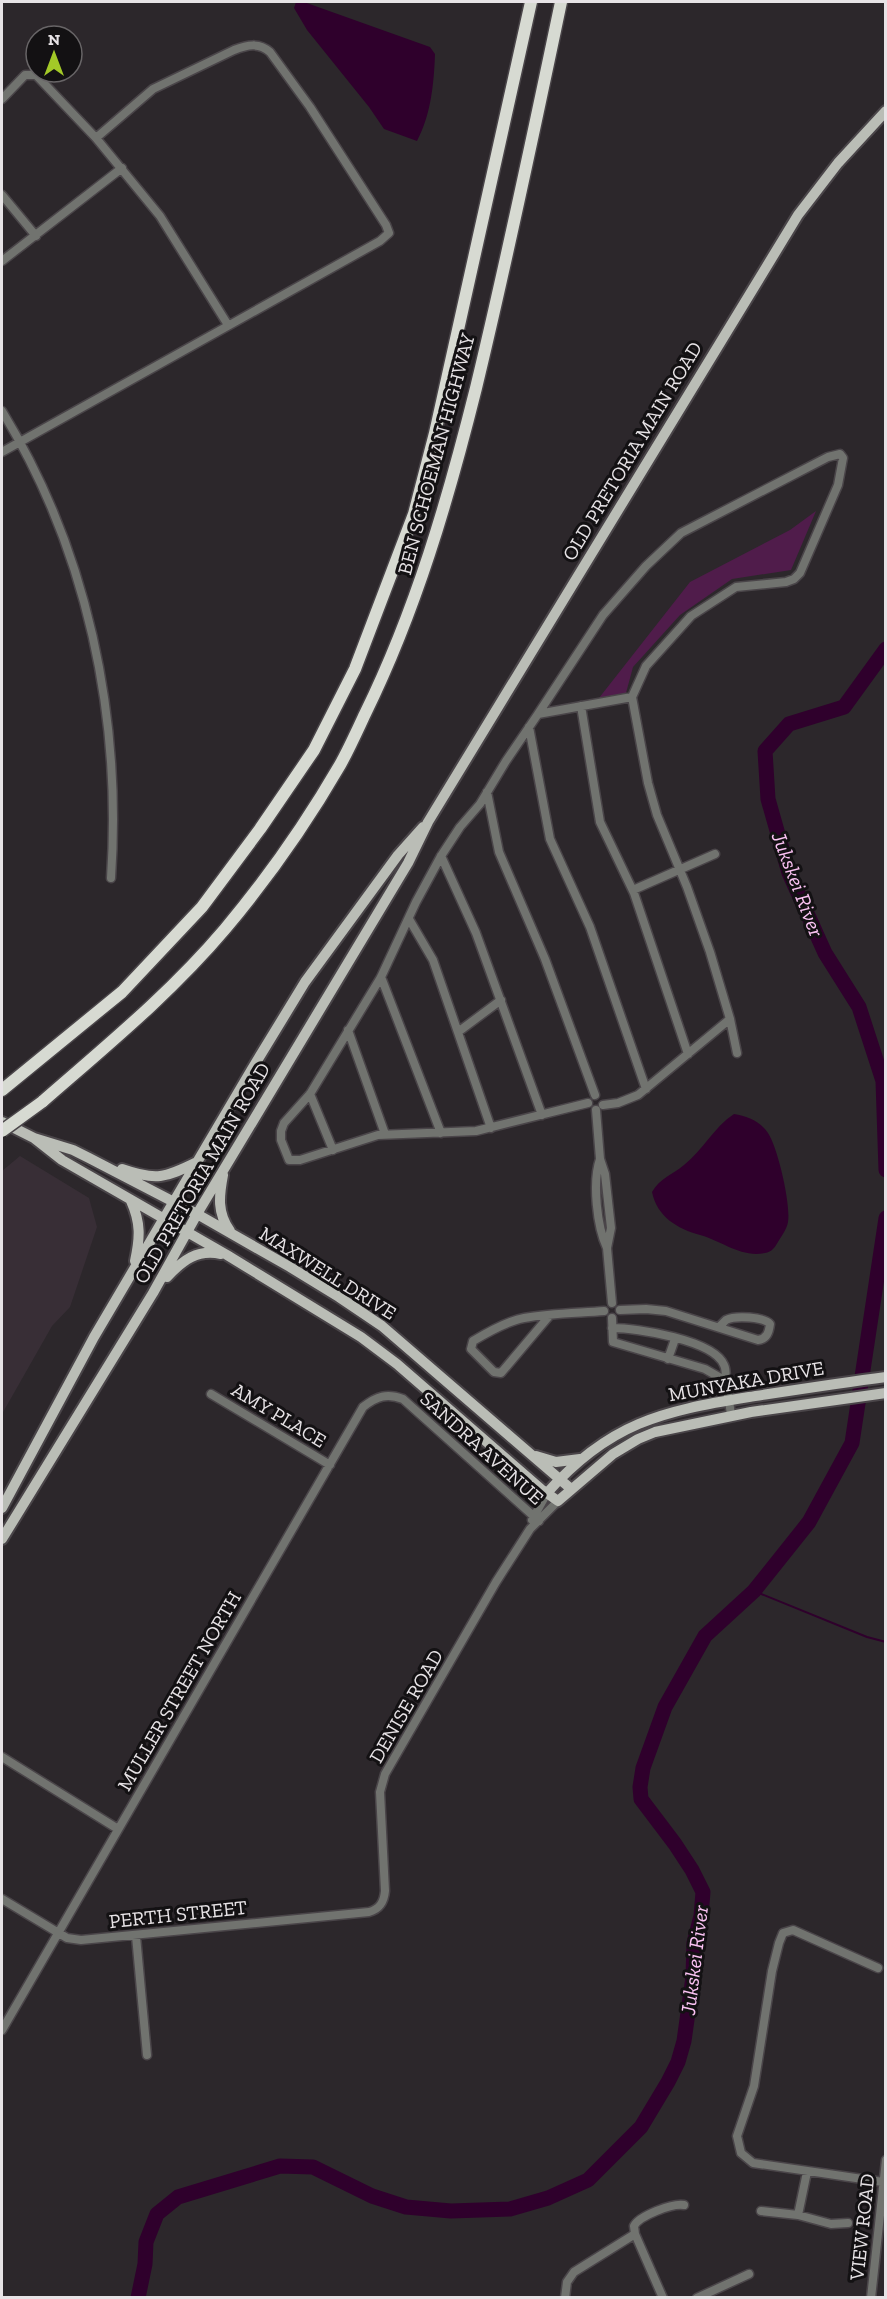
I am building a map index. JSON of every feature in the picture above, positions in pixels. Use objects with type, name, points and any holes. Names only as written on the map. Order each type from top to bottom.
[{"type":"highway","name":"BEN SCHOEMAN HIGHWAY","points":[[2,1090],[122,992],[202,907],[260,829],[314,750],[355,669],[414,514],[435,433],[531,2]]},
{"type":"highway","name":"BEN SCHOEMAN HIGHWAY","points":[[2,1131],[42,1102],[117,1037],[181,976],[224,930],[279,857],[340,764],[381,681],[417,592],[440,523],[505,270],[561,2]]},
{"type":"main road","name":"OLD PRETORIA MAIN ROAD","points":[[2,1539],[153,1293],[197,1214],[408,863],[428,822],[798,215],[838,163],[885,111]]},
{"type":"main road","name":"OLD PRETORIA MAIN ROAD","points":[[2,1508],[94,1337],[305,982],[399,855],[428,822]]},
{"type":"main road","name":"MAXWELL DRIVE","points":[[2,1122],[34,1138],[73,1150],[96,1161],[197,1214],[339,1297],[382,1326],[570,1488]]},
{"type":"main road","name":"MAXWELL DRIVE","points":[[34,1138],[62,1160],[227,1255],[368,1342],[558,1501]]},
{"type":"main road","points":[[96,1161],[152,1178],[171,1174],[197,1162]]},
{"type":"main road","points":[[224,1169],[219,1193],[220,1214],[231,1234]]},
{"type":"main road","points":[[131,1201],[137,1214],[140,1231],[134,1270]]},
{"type":"main road","points":[[153,1293],[185,1259],[205,1252],[227,1255]]},
{"type":"main road","name":"MUNYAKA DRIVE","points":[[547,1493],[583,1458],[623,1430],[641,1422],[701,1404],[885,1377]]},
{"type":"main road","name":"MUNYAKA DRIVE","points":[[558,1501],[570,1488],[613,1454],[655,1432],[731,1416],[885,1393]]},
{"type":"main road","points":[[530,1455],[556,1462],[583,1458]]},
{"type":"street","points":[[2,452],[380,241],[389,233],[386,225],[279,63],[267,48],[262,46],[247,45],[234,50],[153,89],[96,138]]},
{"type":"street","points":[[2,99],[19,79],[33,74],[122,168],[173,235],[228,325]]},
{"type":"street","points":[[2,261],[122,168]]},
{"type":"street","points":[[2,195],[36,236]]},
{"type":"street","points":[[2,411],[20,441],[50,505],[87,612],[99,663],[112,776],[111,878]]},
{"type":"street","points":[[595,1095],[588,1103],[492,1128],[464,1132],[385,1134],[300,1160],[289,1160],[281,1140],[281,1131],[290,1116],[310,1094],[381,977],[441,856],[487,792],[603,615],[646,566],[681,533],[828,457],[840,454],[843,463],[838,485],[800,573],[794,579],[786,582],[736,587],[691,616],[646,666],[632,697],[648,783],[657,815],[710,952],[730,1019],[737,1053]]},
{"type":"street","points":[[538,714],[632,697]]},
{"type":"street","points":[[582,706],[600,822],[633,890],[688,1054]]},
{"type":"street","points":[[529,727],[550,839],[590,927],[646,1089]]},
{"type":"street","points":[[487,792],[501,858],[545,959],[595,1095],[602,1099],[600,1159],[611,1223],[607,1248]]},
{"type":"street","points":[[633,890],[715,854]]},
{"type":"street","points":[[441,856],[476,933],[542,1115]]},
{"type":"street","points":[[409,919],[433,960],[492,1128]]},
{"type":"street","points":[[381,977],[441,1132]]},
{"type":"street","points":[[458,1032],[501,1000]]},
{"type":"street","points":[[588,1103],[591,1108],[600,1107],[629,1099],[646,1089],[730,1019]]},
{"type":"street","points":[[348,1030],[385,1134]]},
{"type":"street","points":[[310,1094],[333,1150]]},
{"type":"street","points":[[600,1159],[596,1169],[596,1183],[600,1225],[607,1248],[612,1303]]},
{"type":"street","points":[[604,1311],[607,1304],[612,1303],[620,1310]]},
{"type":"street","points":[[620,1310],[657,1309],[761,1340],[767,1335],[770,1324],[765,1320],[737,1318],[725,1321],[719,1327]]},
{"type":"street","points":[[612,1318],[618,1315],[620,1310]]},
{"type":"street","points":[[550,1315],[501,1373],[494,1372],[471,1349],[473,1341],[516,1320],[550,1315],[604,1311]]},
{"type":"street","points":[[604,1311],[612,1318]]},
{"type":"street","points":[[612,1318],[613,1342],[714,1372],[726,1381]]},
{"type":"street","points":[[612,1328],[632,1328],[675,1339],[699,1346],[720,1358],[725,1366],[731,1416]]},
{"type":"street","points":[[668,1359],[675,1339]]},
{"type":"street","name":"AMY PLACE","points":[[211,1394],[330,1465]]},
{"type":"street","name":"MULLER STREET NORTH","points":[[2,2030],[363,1407],[377,1397],[385,1395],[404,1399]]},
{"type":"street","name":"SANDRA AVENUE","points":[[404,1399],[536,1518]]},
{"type":"street","name":"DENISE ROAD","points":[[369,1912],[378,1908],[384,1898],[380,1792],[385,1774],[495,1582],[530,1529],[547,1493]]},
{"type":"street","points":[[536,1518],[558,1501]]},
{"type":"street","points":[[2,1757],[118,1828]]},
{"type":"street","name":"PERTH STREET","points":[[2,1899],[67,1938],[81,1940],[369,1912]]},
{"type":"street","points":[[878,1968],[793,1930],[785,1932],[780,1939],[770,1981],[754,2086],[737,2136],[741,2153],[748,2162],[883,2182]]},
{"type":"street","points":[[136,1936],[147,2055]]},
{"type":"street","name":"VIEW ROAD","points":[[871,2298],[885,2160]]},
{"type":"street","points":[[798,2215],[807,2172]]},
{"type":"street","points":[[663,2298],[634,2231],[635,2223],[670,2206],[684,2205]]},
{"type":"street","points":[[761,2211],[798,2215],[831,2224],[848,2223]]},
{"type":"street","points":[[565,2298],[567,2282],[574,2272],[634,2231]]},
{"type":"street","points":[[697,2298],[749,2274]]},
{"type":"shaded area","points":[[296,2],[304,2],[430,47],[435,54],[433,87],[426,121],[417,141],[384,129],[307,30],[294,8]]},
{"type":"shaded area","points":[[816,511],[791,570],[732,579],[680,615],[633,667],[626,693],[599,698],[690,582],[790,530]]},
{"type":"shaded area","points":[[734,1114],[753,1120],[765,1129],[772,1140],[783,1177],[788,1203],[788,1222],[776,1246],[767,1252],[756,1254],[740,1251],[676,1225],[664,1215],[652,1192],[662,1180],[691,1159],[720,1125]]},
{"type":"shaded area","points":[[20,1156],[89,1198],[97,1227],[70,1307],[52,1326],[2,1414],[2,1171]]},
{"type":"waterway","name":"Jukskei River","points":[[886,649],[844,707],[789,724],[765,751],[768,799],[789,873],[825,953],[859,1007],[883,1081],[886,1170]]},
{"type":"waterway","name":"Jukskei River","points":[[138,2298],[145,2264],[146,2242],[157,2214],[178,2197],[280,2166],[313,2167],[372,2196],[406,2207],[451,2211],[510,2209],[548,2198],[588,2180],[641,2127],[668,2082],[678,2062],[684,2041],[693,1977],[694,1943],[701,1916],[703,1892],[675,1844],[641,1799],[643,1768],[665,1707],[705,1636],[754,1591],[809,1522],[852,1443],[886,1218]]},
{"type":"waterway","points":[[754,1591],[867,1637],[886,1642]]}]
